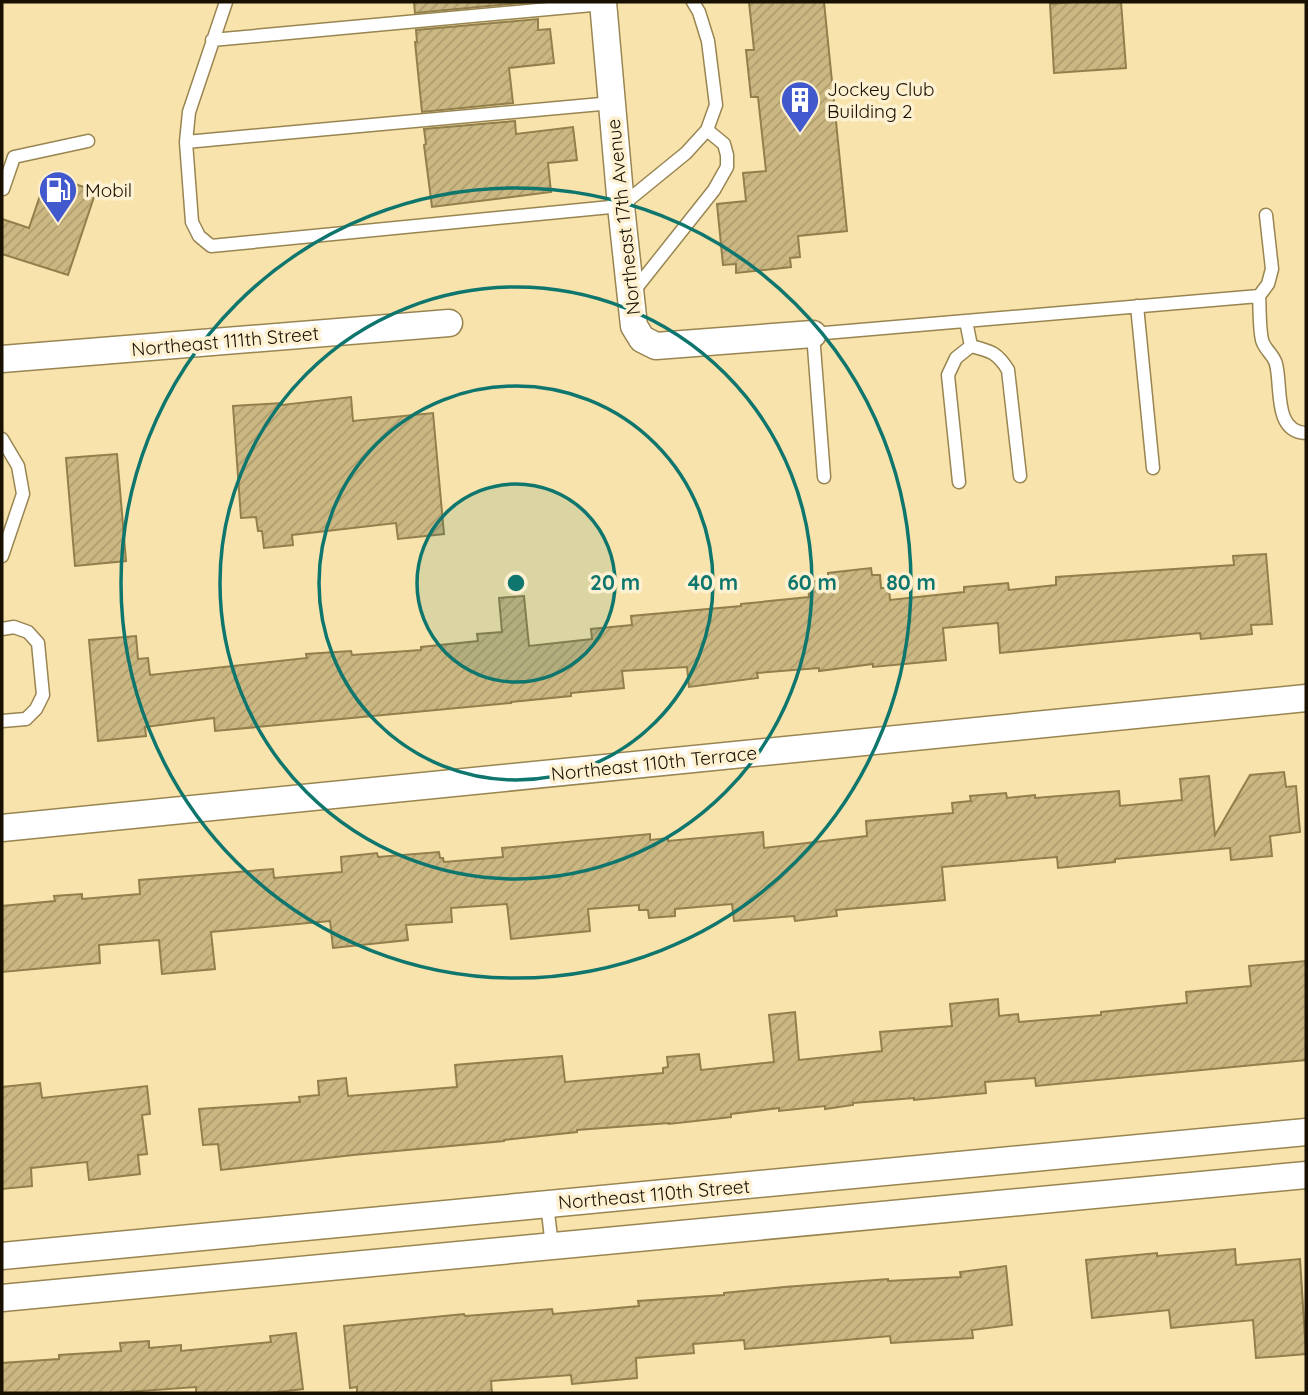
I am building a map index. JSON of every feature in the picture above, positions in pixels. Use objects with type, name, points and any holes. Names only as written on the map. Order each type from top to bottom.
[{"type":"street","name":"Northeast 17th Avenue","points":[[603,3],[634,326],[642,340],[656,346],[813,334]]},
{"type":"street","name":"Northeast 111th Street","points":[[2,359],[449,323]]},
{"type":"street","name":"Northeast 110th Terrace","points":[[2,828],[1306,698]]},
{"type":"street","name":"Northeast 110th Street","points":[[2,1256],[1306,1132]]},
{"type":"street","points":[[2,1298],[1306,1175]]},
{"type":"lane","points":[[226,2],[188,112],[186,142],[192,222],[198,236],[211,246],[621,206],[686,153],[707,130],[716,105],[708,41],[693,2]]},
{"type":"lane","points":[[212,40],[603,3]]},
{"type":"lane","points":[[186,142],[612,103]]},
{"type":"lane","points":[[631,296],[714,190],[726,167],[724,144],[707,130]]},
{"type":"lane","points":[[2,190],[14,157],[88,141]]},
{"type":"lane","points":[[1266,215],[1272,269],[1268,284],[1259,296],[1262,342],[1276,362],[1281,412],[1287,425],[1306,433]]},
{"type":"lane","points":[[824,477],[813,334],[1259,296]]},
{"type":"lane","points":[[1137,306],[1153,468]]},
{"type":"lane","points":[[966,321],[971,346]]},
{"type":"lane","points":[[971,346],[1001,358],[1008,370],[1020,476]]},
{"type":"lane","points":[[959,482],[948,375],[956,358],[971,346]]},
{"type":"lane","points":[[2,439],[19,466],[23,495],[2,556]]},
{"type":"lane","points":[[2,629],[14,627],[28,632],[38,643],[43,695],[36,709],[26,719],[2,721]]},
{"type":"lane","points":[[547,1204],[552,1246]]},
{"type":"building","points":[[414,2],[532,2],[415,13]]},
{"type":"building","name":"Jockey Club Building 2","points":[[749,2],[824,2],[847,231],[798,236],[800,257],[790,258],[791,267],[736,273],[736,264],[723,265],[717,204],[746,201],[743,173],[766,171],[758,97],[751,97],[746,50],[754,50]]},
{"type":"building","points":[[1121,2],[1126,68],[1054,73],[1050,4]]},
{"type":"building","points":[[538,19],[538,30],[550,29],[554,63],[509,68],[513,103],[422,112],[416,30]]},
{"type":"building","points":[[515,121],[516,134],[573,127],[577,160],[548,163],[551,192],[432,207],[424,129]]},
{"type":"building","name":"Mobil","points":[[47,175],[96,191],[68,275],[2,254],[2,219],[29,228]]},
{"type":"building","points":[[351,397],[353,421],[433,413],[444,534],[398,539],[396,523],[292,535],[293,545],[264,548],[262,531],[258,531],[256,517],[241,518],[233,406],[282,405]]},
{"type":"building","points":[[117,454],[126,561],[75,566],[66,458]]},
{"type":"building","points":[[1266,554],[1272,624],[1251,625],[1252,634],[1201,639],[1200,633],[1000,653],[998,623],[943,628],[946,660],[873,667],[873,664],[819,671],[819,668],[757,673],[758,678],[689,687],[687,667],[622,671],[624,688],[571,693],[571,696],[215,731],[214,718],[145,727],[146,736],[98,741],[89,640],[136,636],[138,659],[148,658],[150,675],[307,658],[306,654],[351,651],[352,655],[421,650],[421,647],[478,641],[477,634],[502,632],[499,598],[524,596],[529,646],[592,639],[591,629],[632,625],[631,616],[809,597],[808,582],[828,580],[828,573],[871,568],[872,575],[880,575],[881,588],[889,588],[890,600],[964,592],[964,587],[1008,583],[1009,590],[1056,585],[1056,577],[1234,565],[1233,556]]},
{"type":"building","points":[[1284,772],[1286,787],[1296,786],[1300,832],[1270,836],[1272,856],[1231,860],[1230,848],[1115,859],[1115,862],[1058,868],[1057,857],[942,867],[945,900],[836,910],[837,916],[795,921],[794,916],[734,921],[732,904],[675,909],[675,916],[649,918],[648,910],[639,910],[639,905],[588,909],[590,931],[511,939],[507,904],[451,908],[452,922],[406,925],[408,940],[333,948],[330,921],[211,932],[215,969],[162,974],[159,940],[99,945],[100,963],[2,972],[2,906],[55,901],[54,896],[82,894],[82,899],[140,894],[139,880],[273,869],[274,878],[342,872],[341,857],[377,853],[378,857],[439,852],[444,862],[503,857],[502,848],[650,834],[650,840],[668,838],[668,841],[763,832],[764,848],[867,836],[866,821],[953,813],[952,803],[971,801],[970,796],[1006,793],[1007,798],[1035,795],[1035,798],[1119,791],[1120,806],[1182,800],[1180,779],[1209,776],[1215,835],[1250,775]]},
{"type":"building","points":[[1306,961],[1306,1060],[1036,1086],[1035,1078],[985,1082],[986,1093],[853,1103],[825,1109],[825,1106],[779,1111],[779,1108],[669,1124],[577,1130],[504,1141],[221,1170],[218,1144],[203,1145],[199,1109],[300,1102],[299,1097],[319,1095],[318,1081],[346,1078],[348,1096],[457,1087],[455,1065],[562,1056],[565,1082],[663,1073],[663,1068],[668,1067],[667,1057],[699,1054],[701,1070],[774,1062],[769,1015],[795,1012],[799,1060],[882,1051],[880,1032],[952,1026],[950,1004],[998,999],[999,1016],[1018,1014],[1019,1022],[1101,1015],[1101,1012],[1187,1003],[1186,992],[1251,986],[1249,966]]},
{"type":"building","points":[[40,1083],[42,1098],[147,1086],[150,1114],[142,1115],[147,1154],[138,1155],[140,1174],[89,1180],[87,1162],[31,1168],[32,1186],[2,1189],[2,1087]]},
{"type":"building","points":[[1235,1249],[1236,1265],[1300,1259],[1306,1354],[1256,1358],[1253,1320],[1171,1328],[1169,1310],[1092,1318],[1086,1260]]},
{"type":"building","points":[[1006,1266],[1012,1325],[972,1330],[973,1338],[891,1343],[890,1336],[745,1349],[744,1340],[693,1344],[694,1353],[636,1358],[637,1378],[572,1384],[571,1375],[491,1381],[492,1393],[357,1393],[357,1387],[350,1388],[344,1326],[464,1314],[552,1309],[553,1314],[639,1306],[638,1301],[724,1295],[784,1287],[888,1279],[961,1277],[960,1272]]},
{"type":"building","points":[[296,1333],[303,1389],[268,1393],[196,1393],[196,1387],[113,1393],[2,1393],[2,1363],[59,1359],[59,1355],[121,1351],[120,1343],[149,1341],[149,1348],[181,1345],[181,1351],[271,1342],[270,1336]]},
{"type":"place","name":"Jockey Club Building 2","points":[[800,134]]},
{"type":"place","name":"Mobil","points":[[58,224]]}]
